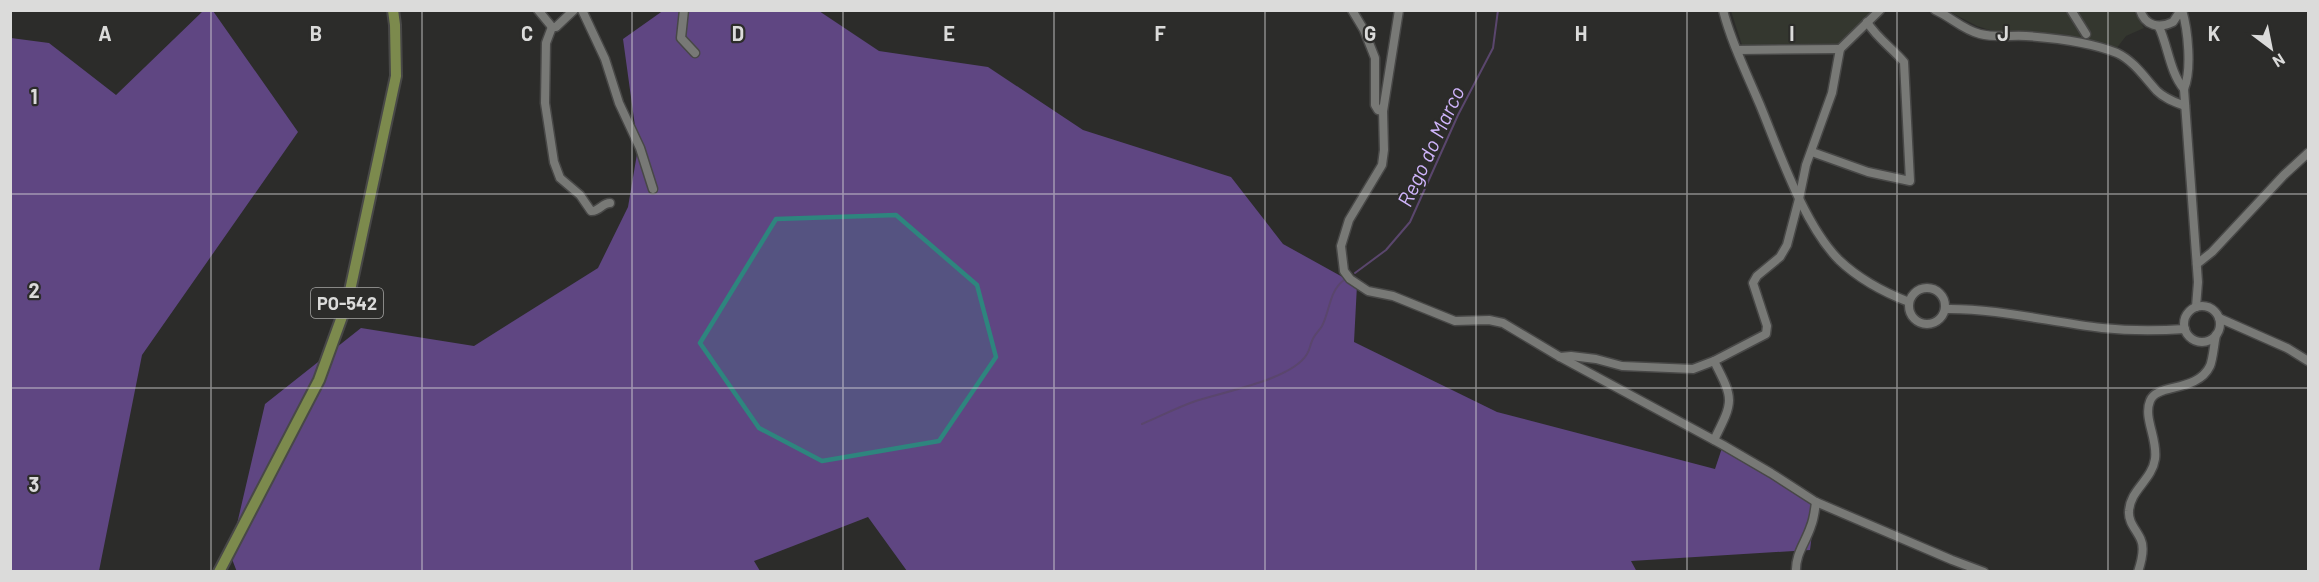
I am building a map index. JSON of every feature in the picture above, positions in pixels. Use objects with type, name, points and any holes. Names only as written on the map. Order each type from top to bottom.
[{"type":"main road","name":"PO-542","points":[[219,572],[319,380],[348,300],[396,76],[393,10]]},
{"type":"street","points":[[538,10],[552,27]]},
{"type":"street","points":[[552,27],[556,27],[574,10]]},
{"type":"street","points":[[582,10],[605,59],[619,103],[637,141],[653,189]]},
{"type":"street","points":[[684,10],[681,38],[694,53]]},
{"type":"street","points":[[1352,10],[1364,30],[1375,58],[1375,105],[1378,110],[1383,111]]},
{"type":"street","points":[[1399,10],[1383,111],[1382,165],[1359,201],[1344,232],[1341,246],[1344,272],[1360,288],[1392,296],[1455,321],[1489,320],[1503,323],[1560,357],[1771,472],[1816,502],[1984,572]]},
{"type":"street","points":[[1723,10],[1799,199],[1824,242],[1838,259],[1878,290],[1909,302]]},
{"type":"street","points":[[1560,357],[1596,359],[1622,366],[1678,366],[1693,369],[1714,361],[1766,334],[1767,326],[1754,283],[1757,276],[1780,256],[1787,245],[1806,165],[1832,93],[1840,50],[1880,10]]},
{"type":"street","points":[[1935,10],[1977,33],[1995,37],[2024,36],[2060,40],[2095,46],[2119,54],[2168,99],[2186,106]]},
{"type":"street","points":[[2071,10],[2086,34]]},
{"type":"street","points":[[2140,10],[2146,21],[2158,27],[2166,42],[2178,81],[2184,88]]},
{"type":"street","points":[[2158,27],[2174,22],[2182,10]]},
{"type":"street","points":[[2182,10],[2185,21],[2188,78],[2184,88],[2198,282],[2196,307]]},
{"type":"street","points":[[1812,153],[1868,172],[1910,181],[1904,62],[1878,37],[1868,22]]},
{"type":"street","points":[[552,27],[546,43],[545,103],[554,162],[560,178],[580,195],[591,211],[596,211],[606,203],[610,203]]},
{"type":"street","points":[[1738,50],[1840,50]]},
{"type":"street","points":[[2197,264],[2212,252],[2284,175],[2308,153]]},
{"type":"street","points":[[2138,572],[2142,543],[2128,514],[2131,499],[2155,460],[2156,445],[2149,418],[2149,403],[2152,394],[2161,390],[2186,386],[2204,374],[2209,367],[2219,326],[2198,282]]},
{"type":"street","points":[[1927,288],[1938,292],[1945,303],[1945,309],[1940,319],[1924,324],[1918,322],[1910,314],[1909,302],[1916,292],[1927,288]]},
{"type":"street","points":[[2208,307],[2196,307],[2186,316],[2185,329],[2191,338],[2202,342],[2211,355]]},
{"type":"street","points":[[1945,309],[1970,308],[2101,328],[2141,331],[2185,329]]},
{"type":"street","points":[[2202,342],[2207,341],[2219,326],[2236,325],[2287,348],[2308,361]]},
{"type":"street","points":[[1714,361],[1729,391],[1730,399],[1730,407],[1714,440]]},
{"type":"street","points":[[1796,572],[1795,563],[1812,524],[1816,502]]},
{"type":"highlighted area","points":[[896,215],[977,285],[996,357],[939,441],[822,461],[759,428],[700,343],[776,219]]},
{"type":"shaded area","points":[[664,10],[819,11],[879,51],[988,67],[1083,130],[1231,177],[1283,244],[1357,285],[1354,342],[1497,412],[1715,469],[1723,445],[1816,502],[1810,550],[1631,561],[1637,572],[907,571],[868,517],[754,561],[760,571],[237,572],[230,554],[265,404],[361,328],[474,346],[598,268],[628,207],[638,148],[623,39]]},
{"type":"shaded area","points":[[203,11],[213,11],[298,132],[142,355],[99,571],[11,571],[11,38],[49,43],[116,95]]},
{"type":"shaded area","points":[[1731,11],[1873,11],[1837,45],[1795,46],[1742,45]]},
{"type":"shaded area","points":[[1948,11],[2134,11],[2144,28],[2126,36],[2116,49],[2002,34],[1977,26]]},
{"type":"waterway","name":"Rego do Marco","points":[[1355,273],[1386,250],[1410,222],[1458,115],[1493,48],[1498,10]]},
{"type":"waterway","name":"Rego do Marco","points":[[1142,424],[1193,402],[1272,378],[1299,363],[1308,352],[1325,320],[1335,290],[1344,280]]}]
